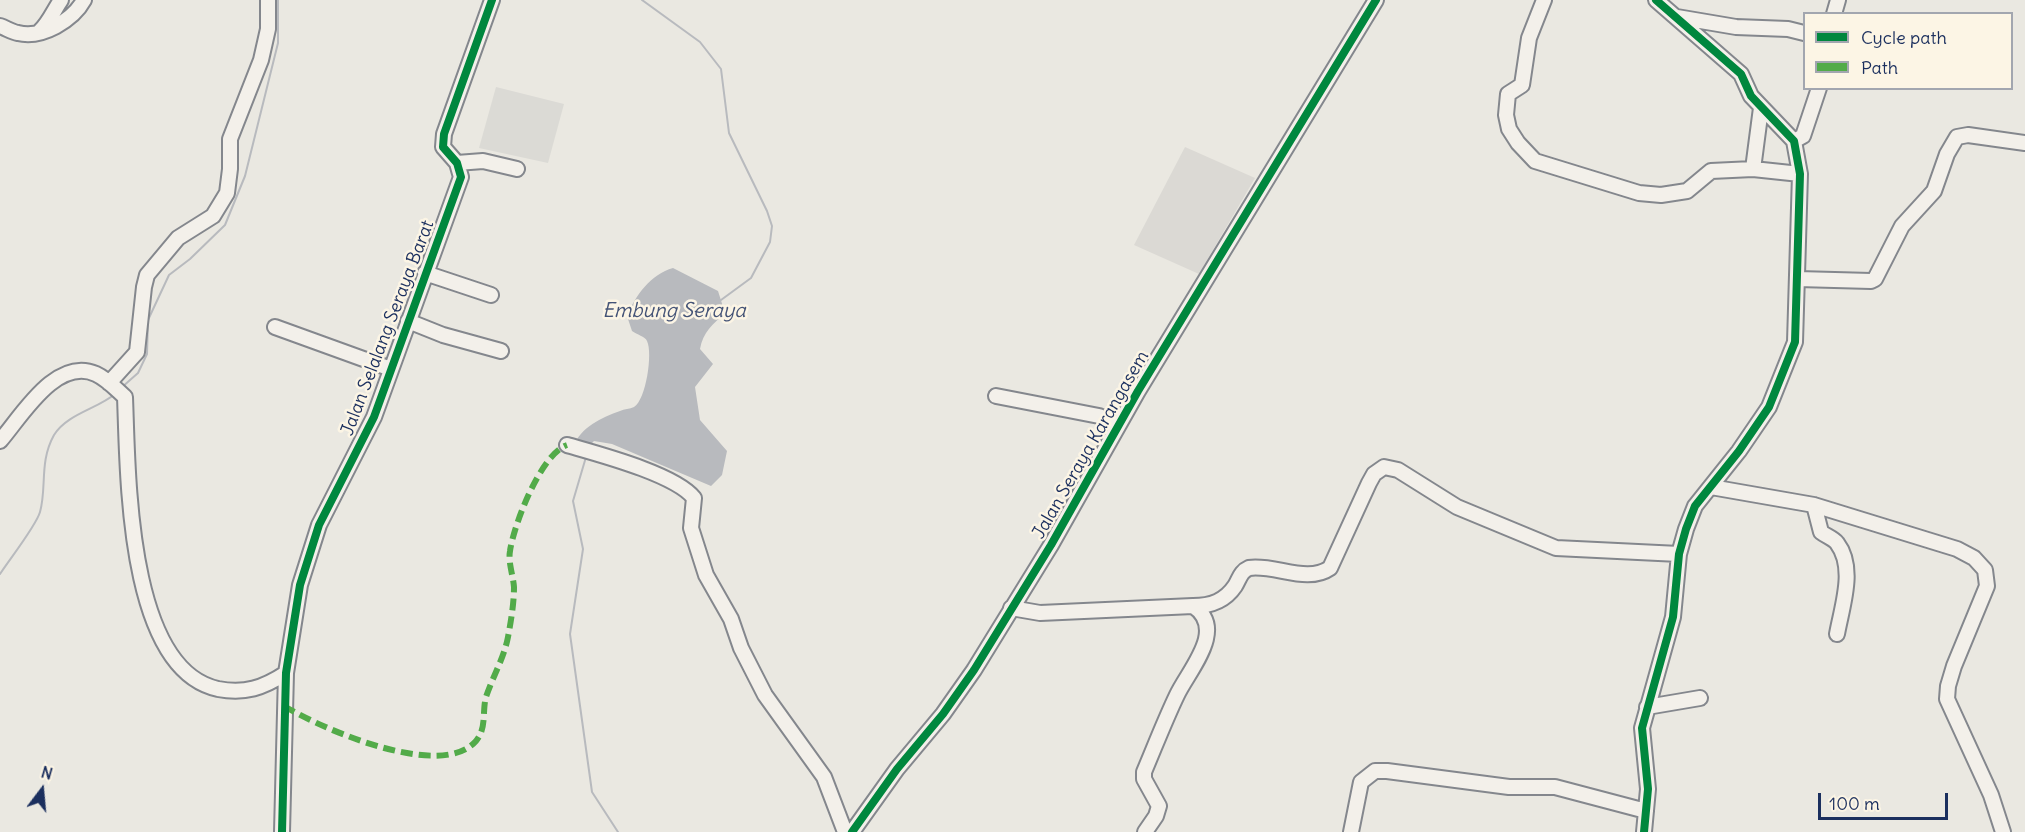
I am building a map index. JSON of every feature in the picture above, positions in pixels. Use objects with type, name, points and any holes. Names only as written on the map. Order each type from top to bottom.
[{"type":"street","points":[[36,34],[48,23],[52,11],[61,0]]},
{"type":"street","points":[[0,26],[19,34],[36,34],[60,23],[76,11],[84,0]]},
{"type":"street","points":[[110,384],[137,352],[147,275],[178,238],[213,216],[227,193],[230,140],[261,60],[268,29],[268,0]]},
{"type":"street","points":[[492,0],[444,134],[443,147],[457,163],[483,160],[517,170]]},
{"type":"street","name":"Jalan Seraya Karangasem","points":[[852,832],[897,769],[952,704],[1051,545],[1118,426],[1376,0]]},
{"type":"street","points":[[1544,0],[1529,38],[1522,85],[1508,94],[1506,106],[1507,123],[1513,137],[1535,162],[1649,195],[1674,195],[1687,191],[1711,171],[1753,169],[1800,174]]},
{"type":"street","points":[[1644,832],[1648,789],[1642,728],[1674,611],[1679,554],[1695,506],[1760,422],[1775,396],[1795,342],[1800,174],[1794,141],[1761,108],[1748,91],[1741,74],[1656,0]]},
{"type":"street","points":[[1675,16],[1726,26],[1788,29],[1803,33]]},
{"type":"street","points":[[1794,141],[1803,136],[1818,90]]},
{"type":"street","points":[[1753,169],[1761,108]]},
{"type":"street","points":[[1798,279],[1875,279],[1902,226],[1934,191],[1947,154],[1957,137],[1968,135],[2025,143]]},
{"type":"street","name":"Jalan Selalang Seraya Barat","points":[[282,832],[286,673],[294,615],[312,544],[326,511],[374,417],[461,177],[457,163]]},
{"type":"street","points":[[425,273],[491,295]]},
{"type":"street","points":[[408,321],[443,335],[501,351]]},
{"type":"street","points":[[275,327],[391,369]]},
{"type":"street","points":[[0,441],[48,384],[64,375],[72,372],[95,373],[110,384],[125,397],[130,519],[148,605],[161,640],[183,671],[212,687],[245,692],[263,686],[286,673]]},
{"type":"street","points":[[996,396],[1099,416],[1118,426]]},
{"type":"street","points":[[567,446],[585,450],[668,480],[688,491],[694,498],[691,528],[706,575],[731,619],[741,648],[765,695],[824,777],[846,832]]},
{"type":"street","points":[[1011,608],[1040,613],[1193,606],[1219,601],[1234,588],[1242,571],[1249,568],[1305,574],[1325,572],[1330,568],[1374,474],[1384,467],[1398,470],[1457,507],[1557,548],[1679,554]]},
{"type":"street","points":[[1711,487],[1814,506],[1957,549],[1974,558],[1985,570],[1985,593],[1954,666],[1947,693],[1950,707],[1991,795],[2003,832]]},
{"type":"street","points":[[1814,506],[1821,532],[1836,542],[1844,556],[1846,581],[1837,634]]},
{"type":"street","points":[[1145,832],[1156,816],[1159,806],[1144,779],[1144,772],[1177,694],[1196,664],[1206,640],[1205,619],[1193,606]]},
{"type":"street","points":[[263,686],[279,697],[284,706]]},
{"type":"street","points":[[1647,708],[1700,698]]},
{"type":"street","points":[[1351,832],[1360,782],[1365,776],[1381,771],[1509,787],[1555,787],[1646,811]]},
{"type":"shaded area","points":[[496,87],[564,104],[548,163],[479,148]]},
{"type":"shaded area","points":[[1185,147],[1255,178],[1199,274],[1134,245]]},
{"type":"water","name":"Embung Seraya","points":[[673,268],[718,291],[725,313],[703,338],[700,349],[713,364],[695,387],[700,420],[727,451],[722,475],[711,486],[612,444],[594,441],[585,450],[574,446],[581,434],[593,424],[613,413],[634,407],[638,403],[647,376],[649,347],[646,339],[632,331],[627,316],[634,301],[645,287],[658,275]]},
{"type":"waterway","points":[[121,388],[138,373],[147,354],[148,320],[169,275],[190,259],[225,225],[245,176],[278,43],[278,0]]},
{"type":"waterway","points":[[642,0],[700,42],[721,69],[729,133],[772,226],[770,242],[751,278],[721,300]]},
{"type":"waterway","points":[[0,574],[38,518],[42,503],[46,455],[54,435],[66,422],[115,394]]},
{"type":"waterway","points":[[586,457],[573,501],[583,549],[570,634],[592,792],[618,832]]},
{"type":"marked path","points":[[284,706],[352,738],[410,754],[437,756],[459,752],[476,741],[482,731],[486,697],[508,637],[514,587],[510,555],[517,524],[539,475],[557,451],[567,445]]},
{"type":"cycle path","points":[[282,832],[286,673],[300,585],[319,525],[374,417],[461,177],[457,163],[443,147],[444,134],[492,0]]},
{"type":"cycle path","points":[[852,832],[897,769],[943,714],[974,670],[1051,545],[1138,391],[1376,0]]},
{"type":"cycle path","points":[[1644,832],[1648,789],[1642,728],[1673,617],[1679,554],[1686,529],[1695,506],[1739,451],[1769,407],[1795,342],[1800,174],[1794,141],[1751,96],[1741,74],[1656,0]]}]
